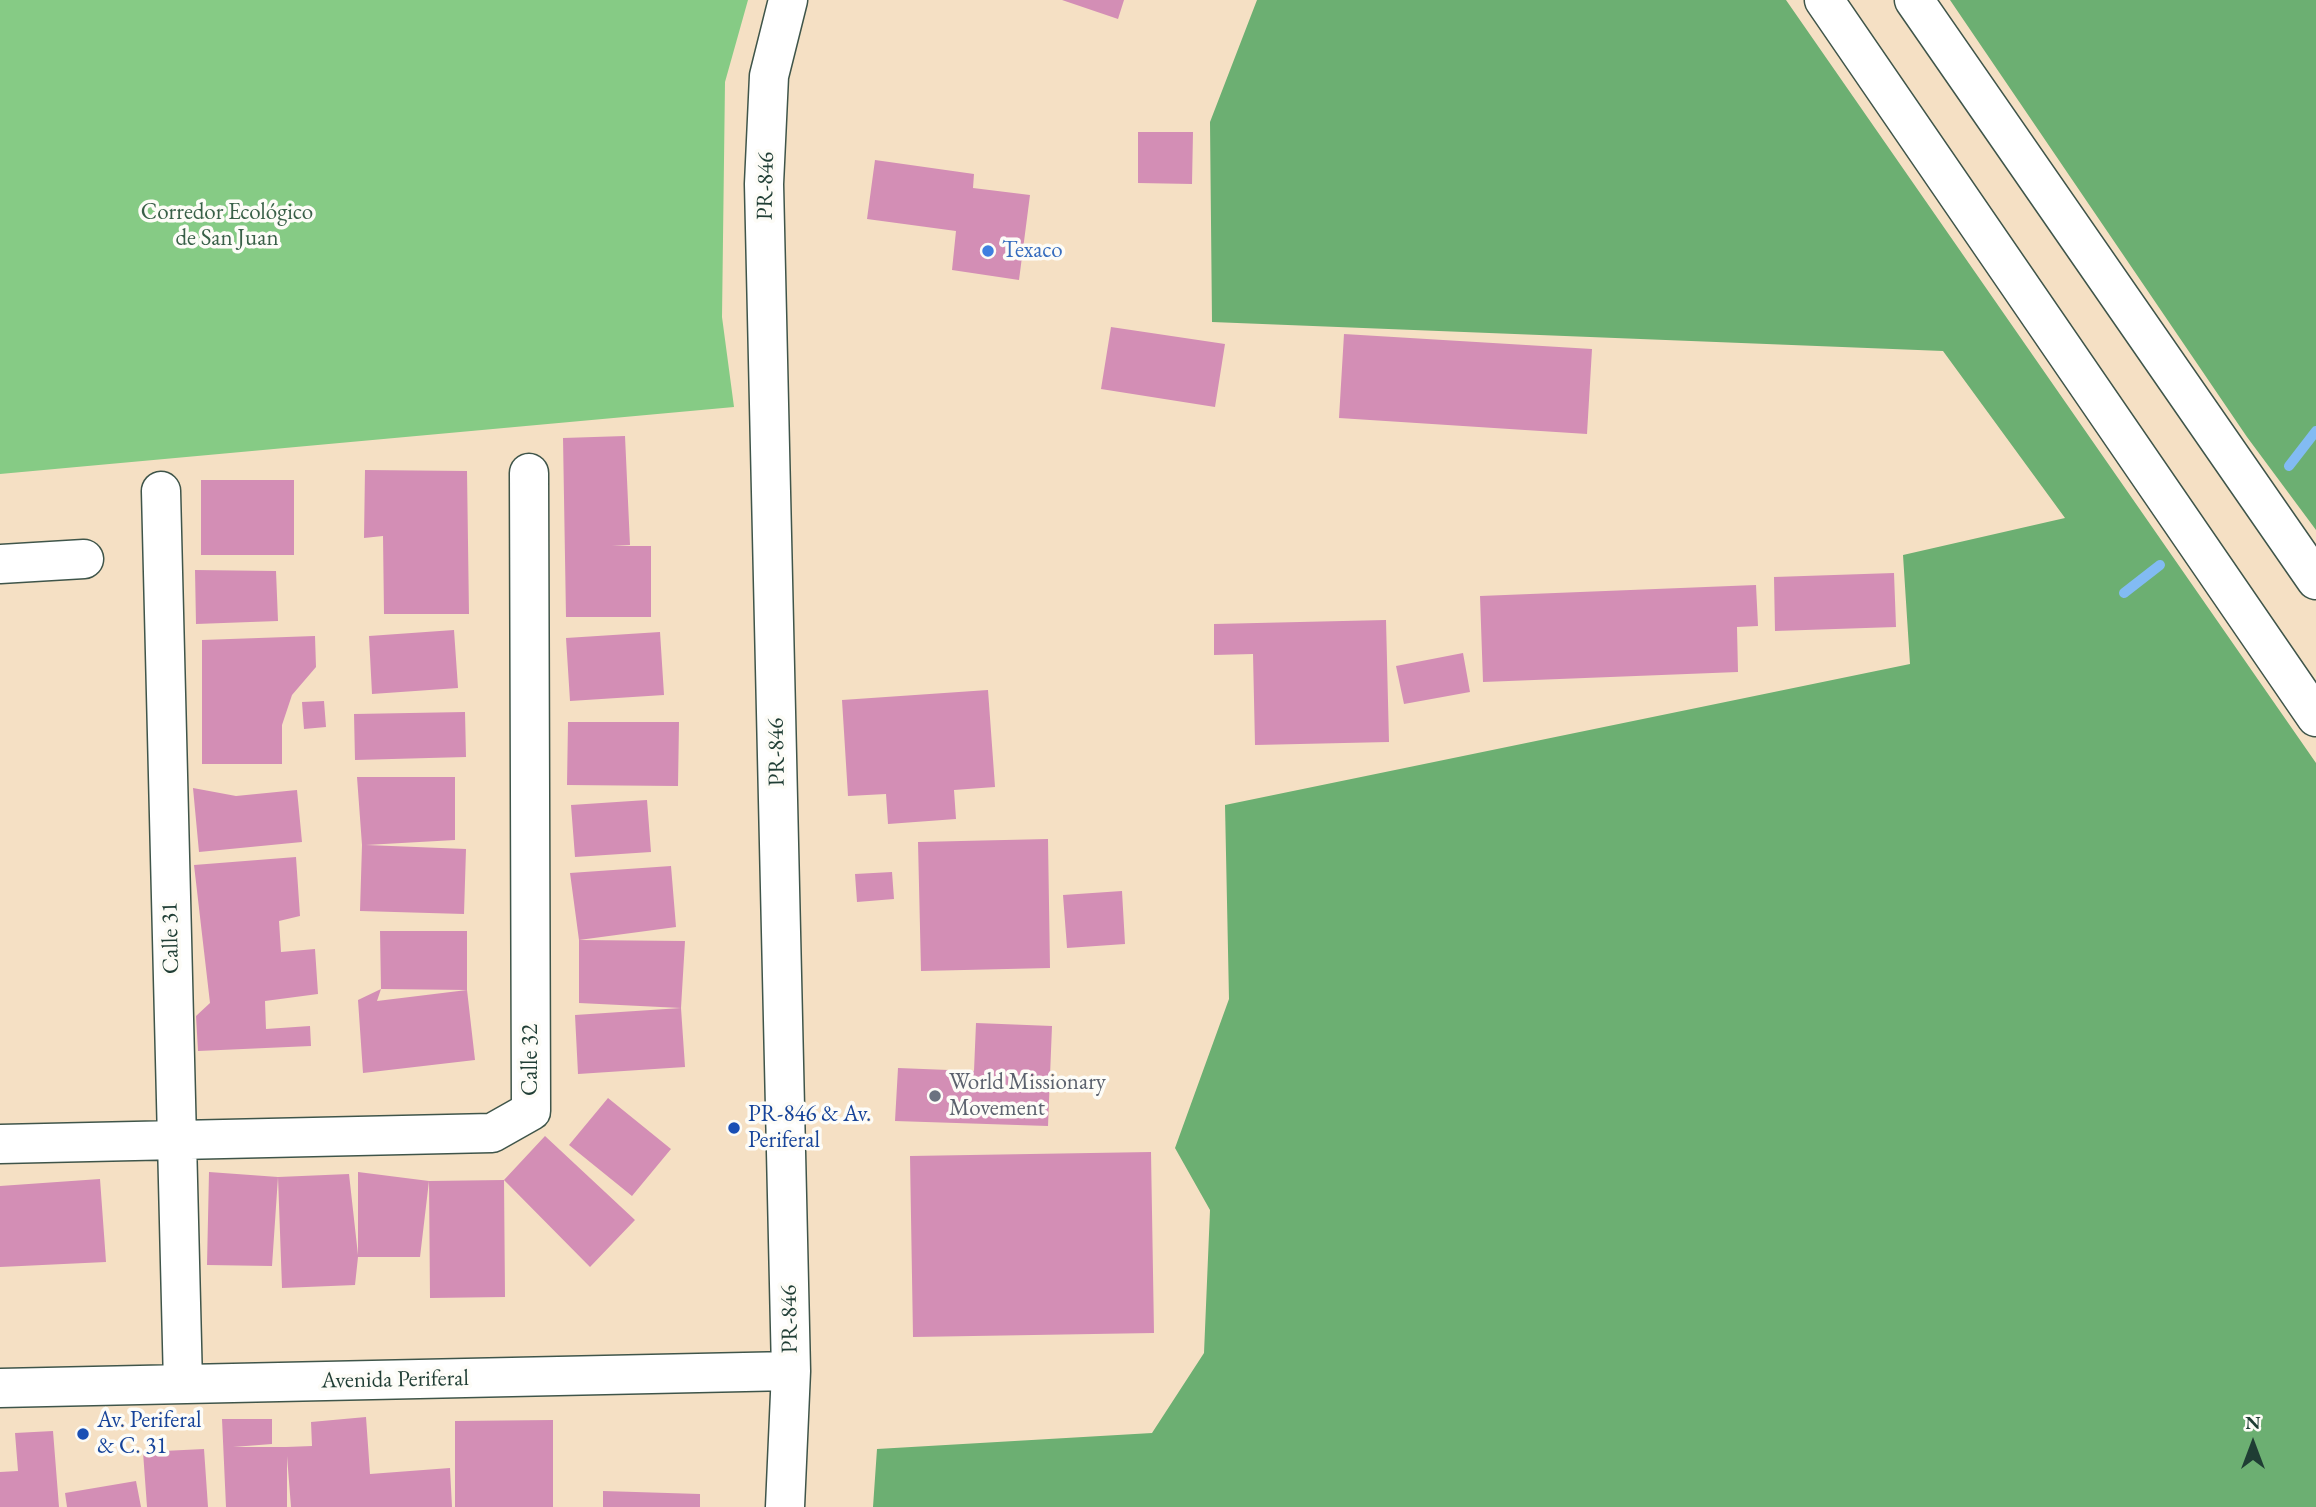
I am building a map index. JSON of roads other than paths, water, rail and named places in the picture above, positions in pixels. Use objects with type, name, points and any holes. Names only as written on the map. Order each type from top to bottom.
[{"type":"street","name":"PR-846","points":[[785,1507],[791,1371],[764,184],[769,76],[788,0]]},
{"type":"street","points":[[1824,0],[2316,717]]},
{"type":"street","points":[[1914,0],[2316,580]]},
{"type":"street","name":"Calle 32","points":[[0,1144],[492,1133],[531,1111],[529,473]]},
{"type":"street","name":"Calle 31","points":[[161,491],[183,1384]]},
{"type":"street","points":[[0,564],[83,559]]},
{"type":"street","name":"Avenida Periferal","points":[[0,1388],[791,1371]]},
{"type":"waterway","points":[[2289,466],[2316,431]]},
{"type":"waterway","points":[[2124,593],[2160,565]]},
{"type":"place","name":"Texaco","points":[[988,251]]},
{"type":"place","name":"World Missionary Movement","points":[[935,1096]]},
{"type":"place","name":"PR-846 & Av. Periferal","points":[[734,1128]]},
{"type":"place","name":"Av. Periferal & C. 31","points":[[83,1434]]},
{"type":"park label","name":"Corredor Ecológico de San Juan","points":[[227,226]]}]
